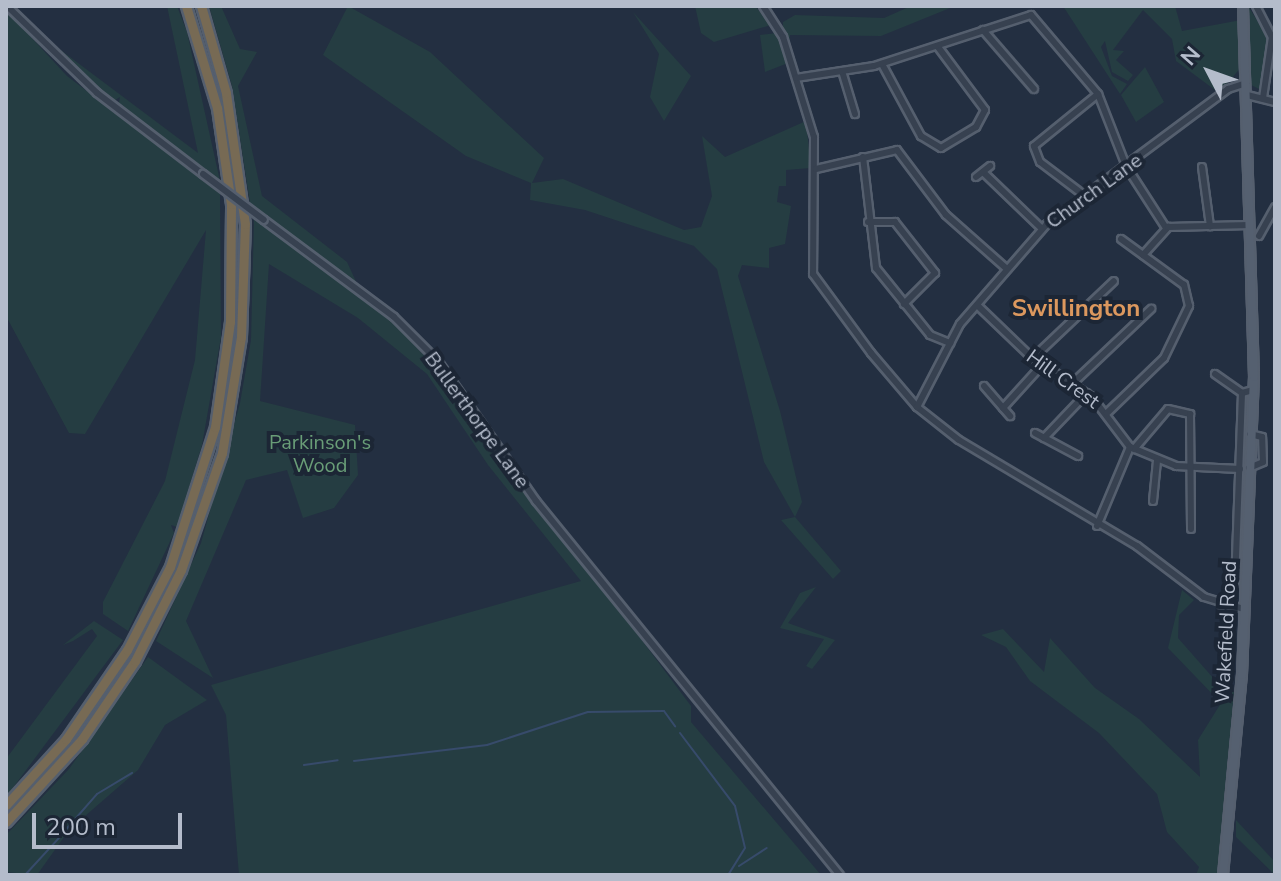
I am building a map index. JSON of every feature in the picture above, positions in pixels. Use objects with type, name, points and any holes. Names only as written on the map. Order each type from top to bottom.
[{"type":"highway","points":[[6,805],[66,739],[127,650],[170,567],[215,427],[230,322],[231,204],[217,108],[186,6]]},
{"type":"highway","points":[[6,822],[82,739],[135,661],[181,570],[222,453],[241,337],[245,224],[226,93],[201,6]]},
{"type":"main road","name":"Wakefield Road","points":[[1223,875],[1244,609],[1244,469],[1253,390],[1254,240],[1250,225],[1243,6]]},
{"type":"street","name":"Bullerthorpe Lane","points":[[7,6],[97,93],[394,317],[438,361],[536,501],[840,875]]},
{"type":"street","points":[[763,6],[796,78],[816,169],[813,274],[917,407],[1221,605],[1244,609]]},
{"type":"street","points":[[1256,6],[1272,37],[1263,98]]},
{"type":"street","points":[[796,78],[882,64],[1031,15],[1098,94],[1126,166],[1166,228]]},
{"type":"street","points":[[983,30],[1034,89]]},
{"type":"street","points":[[882,64],[921,136],[941,148],[976,127],[985,110],[938,47]]},
{"type":"street","points":[[842,71],[855,114]]},
{"type":"street","name":"Church Lane","points":[[917,407],[950,343],[977,305],[1042,229],[1246,83]]},
{"type":"street","points":[[1085,196],[1040,162],[1034,146],[1098,94]]},
{"type":"street","points":[[1247,95],[1275,102]]},
{"type":"street","points":[[816,169],[863,157],[901,153],[946,215],[1007,269]]},
{"type":"street","points":[[863,157],[874,263],[930,335],[950,343]]},
{"type":"street","points":[[990,166],[979,174],[1042,229]]},
{"type":"street","points":[[1197,179],[1204,171],[1210,226]]},
{"type":"street","points":[[1254,240],[1275,207]]},
{"type":"street","points":[[868,222],[895,222],[934,270],[933,280],[904,304]]},
{"type":"street","points":[[1143,255],[1166,228],[1250,225]]},
{"type":"street","points":[[1107,413],[1164,358],[1189,306],[1184,285],[1121,239]]},
{"type":"street","points":[[1034,357],[1100,288],[1114,281]]},
{"type":"street","name":"Hill Crest","points":[[977,305],[1042,365],[1087,393],[1107,413],[1132,448],[1157,461],[1244,469]]},
{"type":"street","points":[[1073,383],[1136,318],[1151,309]]},
{"type":"street","points":[[1003,408],[1042,365]]},
{"type":"street","points":[[1215,374],[1242,393],[1253,390]]},
{"type":"street","points":[[984,386],[1010,416]]},
{"type":"street","points":[[1044,438],[1087,393]]},
{"type":"street","name":"Wakefield Road","points":[[1221,605],[1235,584],[1244,469],[1242,393]]},
{"type":"street","points":[[1097,526],[1132,448],[1163,413],[1179,407],[1194,426],[1191,529]]},
{"type":"street","points":[[1035,433],[1078,456]]},
{"type":"street","points":[[1244,469],[1263,462],[1262,437],[1250,434]]},
{"type":"street","points":[[1153,501],[1157,461]]},
{"type":"street","points":[[828,875],[833,867]]},
{"type":"green space","points":[[167,6],[177,6],[187,32],[220,181],[118,107],[120,97],[112,102],[26,24],[198,153]]},
{"type":"green space","points":[[209,6],[221,6],[240,49],[257,52],[238,86],[262,196],[347,262],[359,288],[250,203],[232,86]]},
{"type":"green space","points":[[348,6],[430,52],[544,158],[532,183],[563,179],[684,230],[701,227],[712,196],[702,136],[725,157],[806,121],[811,168],[786,170],[786,186],[779,186],[777,202],[791,206],[785,244],[769,248],[769,268],[742,265],[738,276],[780,411],[802,502],[795,517],[764,462],[717,269],[694,246],[585,210],[530,200],[531,183],[466,156],[323,55]]},
{"type":"green space","points":[[695,6],[755,6],[771,25],[714,42],[701,33]]},
{"type":"green space","points":[[911,6],[955,6],[881,36],[790,35],[789,44],[783,36],[783,22],[795,15],[884,18]]},
{"type":"green space","points":[[1063,6],[1175,6],[1182,31],[1241,20],[1243,65],[1219,93],[1176,61],[1172,39],[1143,10],[1113,50],[1124,51],[1116,60],[1133,75],[1128,81],[1112,72],[1105,41],[1101,47],[1112,76],[1127,84],[1120,94]]},
{"type":"green space","points":[[1248,6],[1270,41],[1259,89],[1251,85]]},
{"type":"green space","points":[[6,10],[67,76],[220,192],[221,337],[202,445],[177,527],[171,525],[174,533],[128,631],[103,614],[103,602],[165,481],[195,360],[206,230],[85,434],[69,433],[6,316]]},
{"type":"green space","points":[[633,12],[691,76],[664,121],[650,97],[659,54]]},
{"type":"green space","points":[[777,33],[788,63],[765,72],[760,35]]},
{"type":"green space","points":[[1145,67],[1164,102],[1136,122],[1121,95]]},
{"type":"green space","name":"Parkinson's Wood","points":[[254,219],[393,322],[448,381],[691,706],[691,722],[821,875],[239,875],[226,715],[211,685],[581,581],[488,465],[427,374],[358,318],[269,264],[260,401],[355,425],[358,475],[334,508],[303,518],[287,470],[246,480],[186,621],[213,678],[156,641],[201,543],[240,403],[251,340]]},
{"type":"green space","points":[[795,517],[841,571],[833,579],[781,520]]},
{"type":"green space","points":[[816,587],[788,623],[835,640],[812,669],[806,666],[824,639],[780,628],[800,593]]},
{"type":"green space","points":[[1182,590],[1194,600],[1179,615],[1178,638],[1222,688],[1234,692],[1217,875],[1196,875],[1199,867],[1167,832],[1157,794],[1099,733],[1030,681],[1006,647],[981,635],[1003,629],[1044,672],[1050,638],[1095,688],[1139,719],[1200,777],[1198,740],[1221,703],[1168,648]]},
{"type":"green space","points":[[94,621],[123,640],[6,797],[6,759],[97,636],[92,629],[63,645]]},
{"type":"green space","points":[[148,657],[207,700],[165,725],[138,770],[69,830],[37,875],[6,872],[6,835],[69,769]]},
{"type":"green space","points":[[1236,820],[1275,862],[1275,875],[1236,837]]},
{"type":"waterway","points":[[354,761],[487,745],[588,712],[664,711],[675,726]]},
{"type":"waterway","points":[[680,733],[735,806],[745,848],[728,875]]},
{"type":"waterway","points":[[304,765],[338,760]]},
{"type":"waterway","points":[[62,834],[97,794],[132,773]]},
{"type":"waterway","points":[[25,875],[59,838]]},
{"type":"waterway","points":[[739,866],[767,848]]},
{"type":"district","name":"Swillington","points":[[1076,309]]}]
